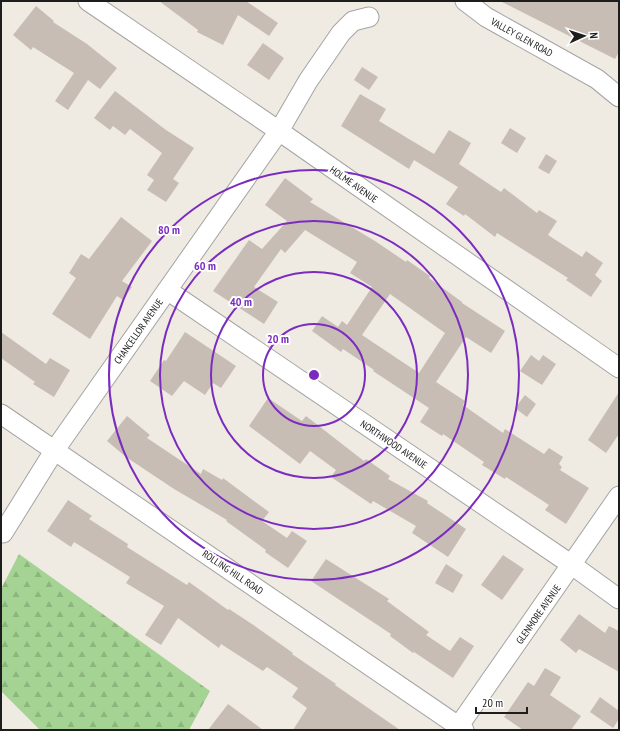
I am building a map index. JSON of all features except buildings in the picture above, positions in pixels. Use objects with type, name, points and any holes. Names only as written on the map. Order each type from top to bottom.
[{"type":"street","name":"HOLME AVENUE","points":[[88,1],[279,131],[619,368]]},
{"type":"street","name":"VALLEY GLEN ROAD","points":[[465,1],[486,17],[597,79],[619,97]]},
{"type":"street","name":"CHANCELLOR AVENUE","points":[[3,533],[54,450],[279,131],[308,81],[341,33],[353,21],[369,17]]},
{"type":"street","name":"NORTHWOOD AVENUE","points":[[167,290],[572,565],[619,599]]},
{"type":"street","name":"ROLLING HILL ROAD","points":[[1,414],[460,729]]},
{"type":"street","name":"GLENMORE AVENUE","points":[[460,729],[619,496]]},
{"type":"green space","points":[[19,554],[210,691],[189,730],[40,730],[1,691],[1,589]]}]
